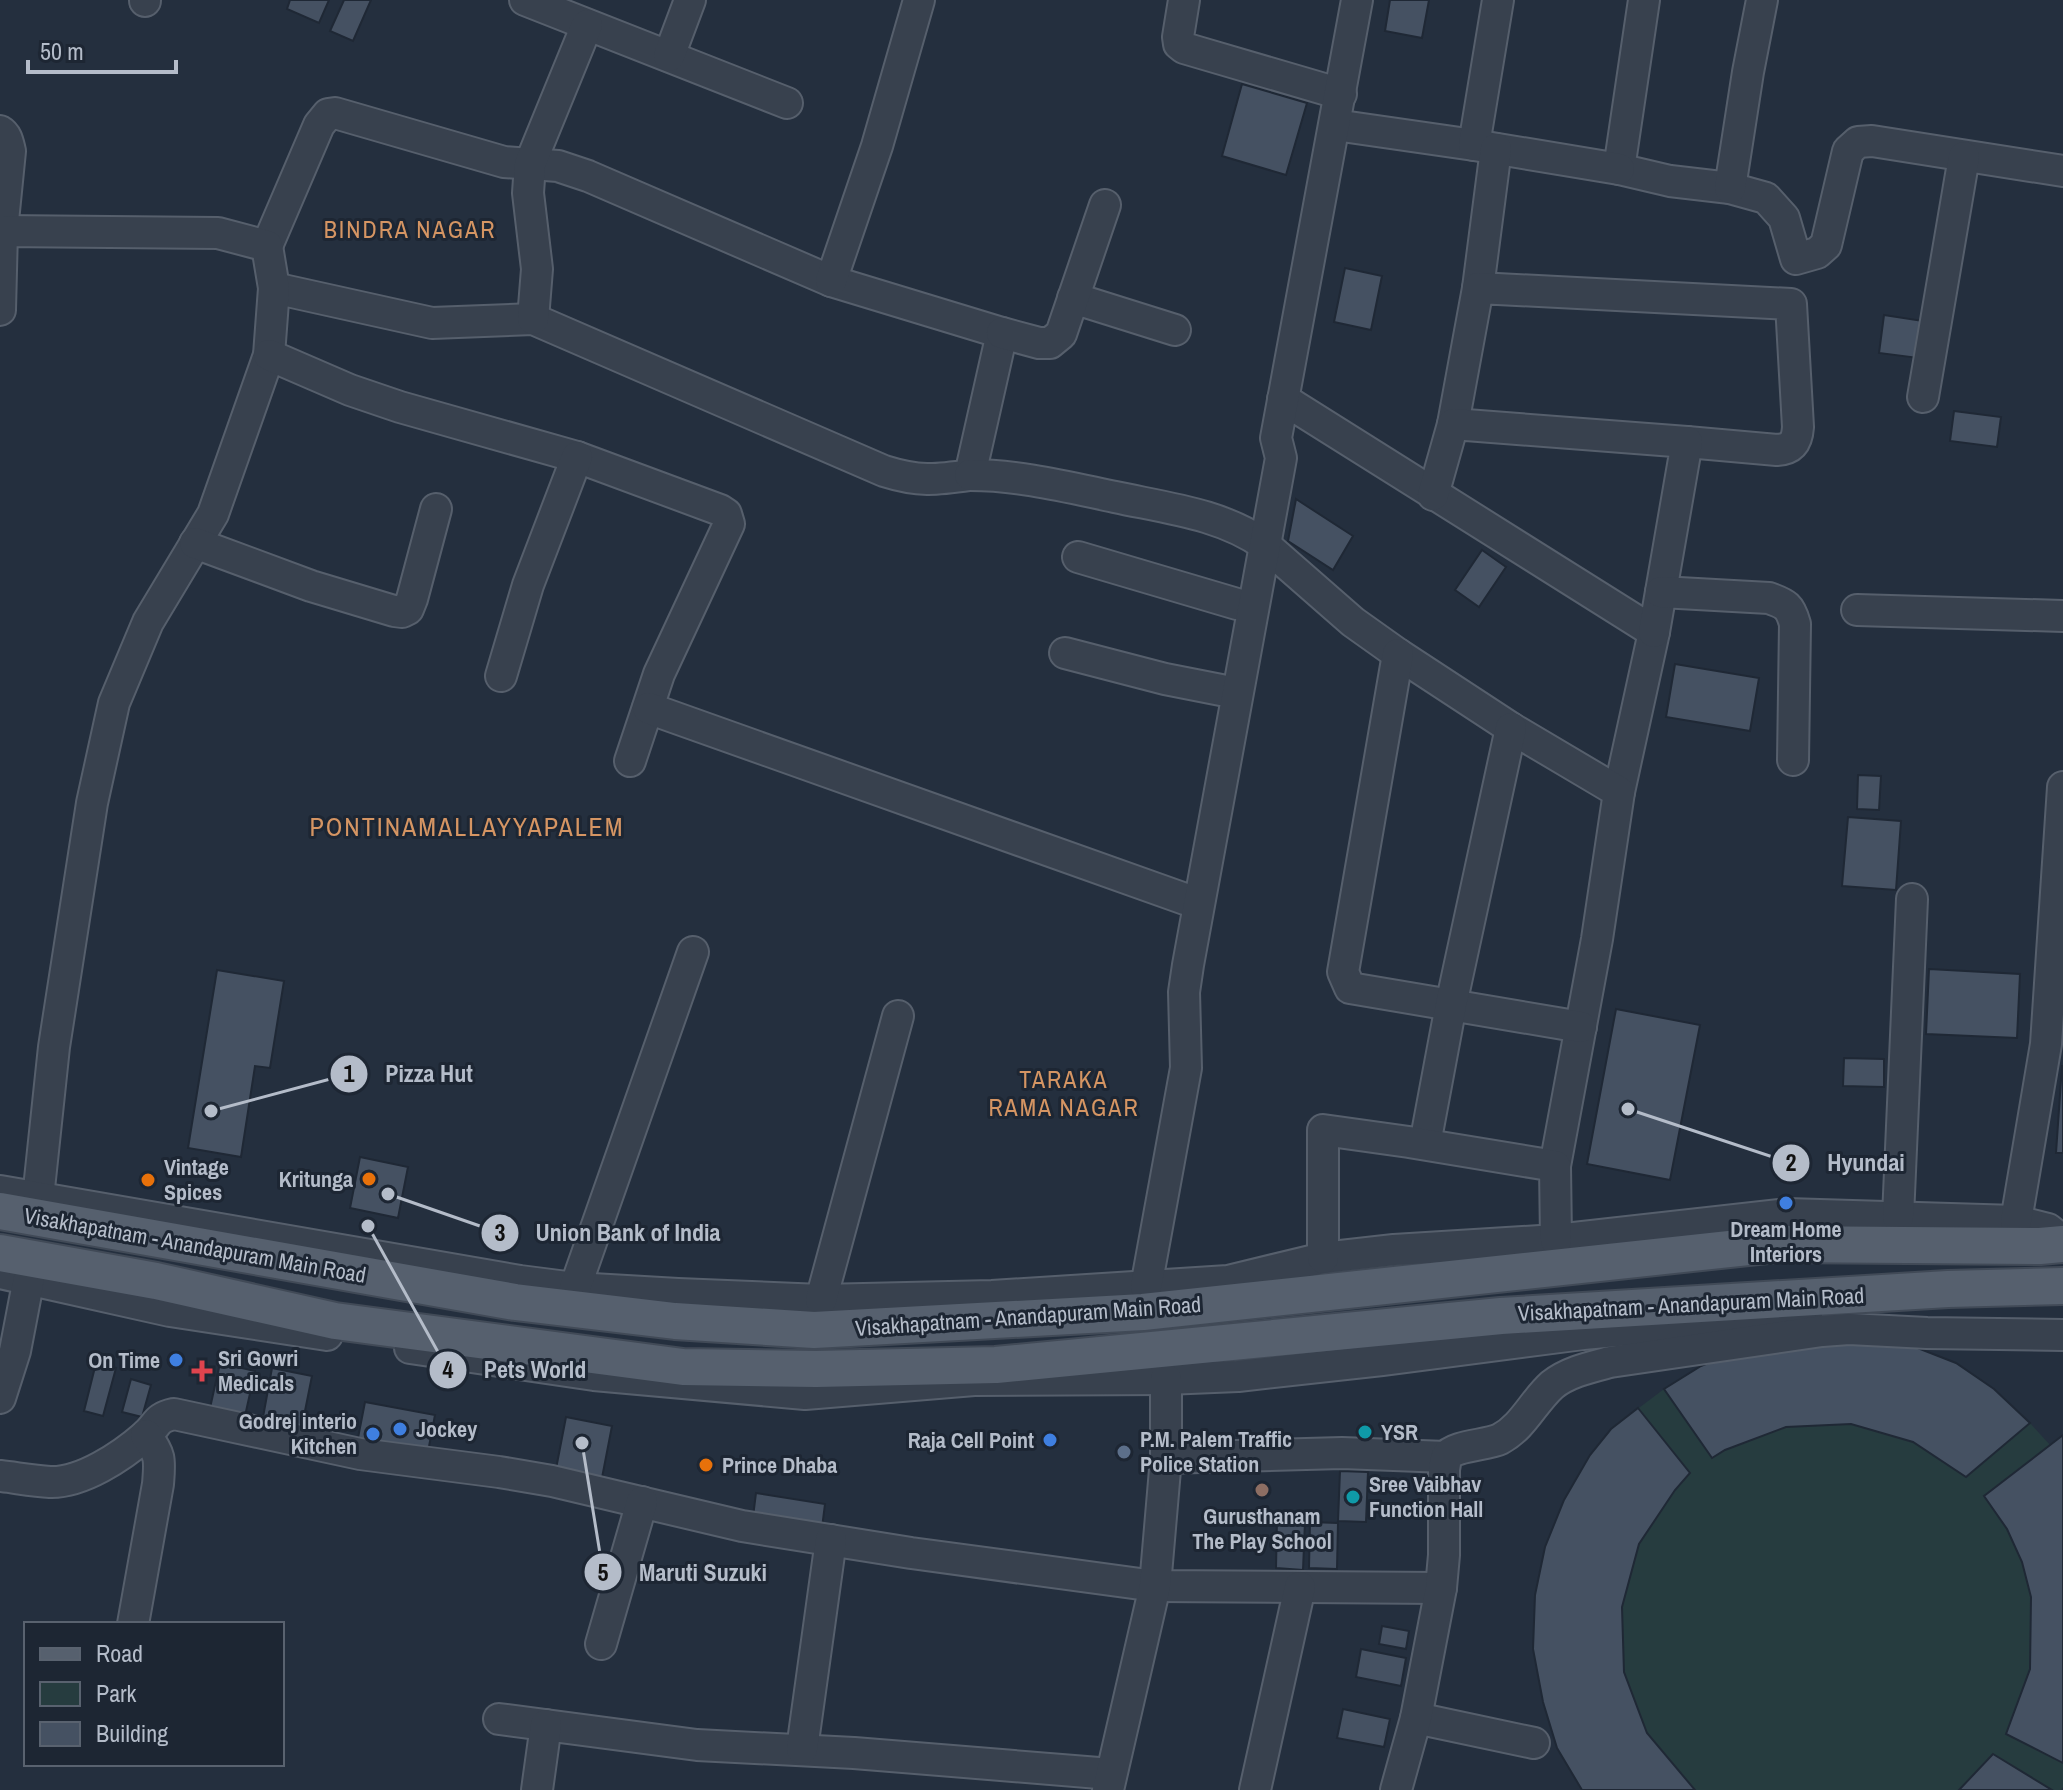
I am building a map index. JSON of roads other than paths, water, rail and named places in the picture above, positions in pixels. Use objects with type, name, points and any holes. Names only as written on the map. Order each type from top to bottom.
[{"type":"main road","name":"Visakhapatnam - Anandapuram Main Road","points":[[0,1211],[515,1302],[675,1321],[814,1330],[1143,1312],[1776,1244],[2040,1246],[2063,1242]]},
{"type":"main road","name":"Visakhapatnam - Anandapuram Main Road","points":[[0,1253],[21,1270],[156,1281],[335,1321],[683,1367],[816,1369],[996,1365],[1501,1316],[1948,1289],[2063,1286]]},
{"type":"street","points":[[669,56],[690,0]]},
{"type":"street","points":[[831,281],[877,146],[919,0]]},
{"type":"street","points":[[1184,0],[1178,37],[1179,44],[1184,48],[1341,94]]},
{"type":"street","points":[[1138,1288],[1168,1072],[1169,985],[1237,604],[1281,458],[1276,438],[1357,0]]},
{"type":"street","points":[[1433,495],[1453,424],[1478,288],[1485,147],[1498,0]]},
{"type":"street","points":[[1619,169],[1644,0]]},
{"type":"street","points":[[1730,188],[1762,0]]},
{"type":"street","points":[[531,1],[787,103]]},
{"type":"street","points":[[533,319],[537,269],[528,193],[530,164],[587,25]]},
{"type":"street","points":[[38,1198],[54,1047],[92,803],[114,703],[148,622],[213,514],[269,355],[274,288],[267,246],[319,125],[328,114],[343,114],[504,162],[558,166],[588,176],[831,281],[1039,343],[1050,343],[1061,334],[1105,205]]},
{"type":"street","points":[[1335,125],[1619,169],[1670,181],[1730,188],[1766,198],[1784,218],[1796,259],[1791,304],[1798,427],[1798,437],[1786,449],[1453,424]]},
{"type":"street","points":[[0,131],[8,140],[10,151],[2,231],[0,310]]},
{"type":"street","points":[[1796,259],[1817,253],[1826,245],[1848,151],[1858,142],[1872,141],[2063,171]]},
{"type":"street","points":[[1923,397],[1964,157]]},
{"type":"street","points":[[2,231],[218,233],[267,246]]},
{"type":"street","points":[[274,288],[432,323],[533,319],[905,478],[930,480],[1000,475],[1032,479],[1231,525],[1257,539],[1353,622],[1398,654],[1511,728],[1619,792]]},
{"type":"street","points":[[1478,288],[1791,304]]},
{"type":"street","points":[[1073,298],[1175,330]]},
{"type":"street","points":[[970,475],[1002,333]]},
{"type":"street","points":[[269,355],[350,390],[577,457],[726,514],[729,524],[659,674],[630,761]]},
{"type":"street","points":[[1283,399],[1654,632]]},
{"type":"street","points":[[1556,1240],[1555,1166],[1597,939],[1619,792],[1654,632],[1687,442]]},
{"type":"street","points":[[501,676],[528,585],[577,457]]},
{"type":"street","points":[[195,543],[311,586],[402,612],[408,609],[412,599],[436,509]]},
{"type":"street","points":[[1138,1288],[1186,1068],[1184,992],[1257,539]]},
{"type":"street","points":[[1078,557],[1237,604]]},
{"type":"street","points":[[1661,592],[1769,598],[1784,603],[1792,613],[1795,624],[1793,760]]},
{"type":"street","points":[[1857,610],[2063,616]]},
{"type":"street","points":[[1065,653],[1221,690]]},
{"type":"street","points":[[1398,654],[1343,972],[1350,988],[1581,1027]]},
{"type":"street","points":[[648,708],[1185,899]]},
{"type":"street","points":[[1425,1144],[1451,1005],[1511,728]]},
{"type":"street","points":[[2016,1221],[2054,1054],[2063,787]]},
{"type":"street","points":[[1898,1217],[1912,899]]},
{"type":"street","points":[[575,1288],[693,952]]},
{"type":"street","points":[[821,1300],[898,1016]]},
{"type":"street","points":[[1323,1258],[1323,1130],[1555,1166]]},
{"type":"street","points":[[0,1191],[520,1281],[575,1288],[821,1300],[992,1296],[1228,1281],[1323,1258],[1394,1250],[1556,1240],[1787,1214],[2016,1221],[2048,1229],[2063,1242]]},
{"type":"street","points":[[0,1398],[15,1351],[21,1270],[170,1311],[609,1376],[805,1394],[974,1380],[1166,1379],[1253,1374],[1583,1334],[2020,1298],[2063,1286]]},
{"type":"street","points":[[1396,1790],[1416,1718],[1441,1588],[1446,1457],[1451,1451],[1497,1441],[1510,1433],[1554,1383],[1610,1362],[1849,1329],[2063,1335]]},
{"type":"street","points":[[1583,1334],[1583,1370]]},
{"type":"street","points":[[499,1719],[697,1745],[802,1749],[1110,1782],[1155,1586],[1166,1458],[1166,1379]]},
{"type":"street","points":[[0,1476],[53,1482],[83,1477],[146,1435],[162,1416],[174,1414],[360,1454],[552,1481],[742,1526],[911,1553],[1155,1586],[1441,1588]]},
{"type":"street","points":[[133,1622],[160,1464],[158,1452],[146,1435]]},
{"type":"street","points":[[1166,1458],[1342,1453],[1446,1457]]},
{"type":"street","points":[[601,1644],[642,1502]]},
{"type":"street","points":[[802,1749],[831,1540]]},
{"type":"street","points":[[1255,1790],[1300,1587]]},
{"type":"street","points":[[1416,1718],[1534,1743]]},
{"type":"street","points":[[537,1790],[546,1725]]},
{"type":"place","name":"Hyundai","points":[[1628,1109]]},
{"type":"place","name":"Pizza Hut","points":[[211,1111]]},
{"type":"place","name":"Kritunga","points":[[369,1179]]},
{"type":"place","name":"Vintage Spices","points":[[148,1180]]},
{"type":"place","name":"Union Bank of India","points":[[388,1194]]},
{"type":"place","name":"Dream Home Interiors","points":[[1786,1203]]},
{"type":"place","name":"Pets World","points":[[368,1226]]},
{"type":"place","name":"On Time","points":[[176,1360]]},
{"type":"place","name":"Sri Gowri Medicals","points":[[202,1371]]},
{"type":"place","name":"Jockey","points":[[400,1429]]},
{"type":"place","name":"YSR","points":[[1365,1432]]},
{"type":"place","name":"Godrej interio Kitchen","points":[[373,1434]]},
{"type":"place","name":"Raja Cell Point","points":[[1050,1440]]},
{"type":"place","name":"Maruti Suzuki","points":[[582,1443]]},
{"type":"place","name":"P.M. Palem Traffic Police Station","points":[[1124,1452]]},
{"type":"place","name":"Prince Dhaba","points":[[706,1465]]},
{"type":"place","name":"Gurusthanam The Play School","points":[[1262,1490]]},
{"type":"place","name":"Sree Vaibhav Function Hall","points":[[1353,1497]]},
{"type":"district","name":"BINDRA NAGAR","points":[[410,230]]},
{"type":"district","name":"PONTINAMALLAYYAPALEM","points":[[467,827]]},
{"type":"district","name":"TARAKA RAMA NAGAR","points":[[1064,1094]]}]
